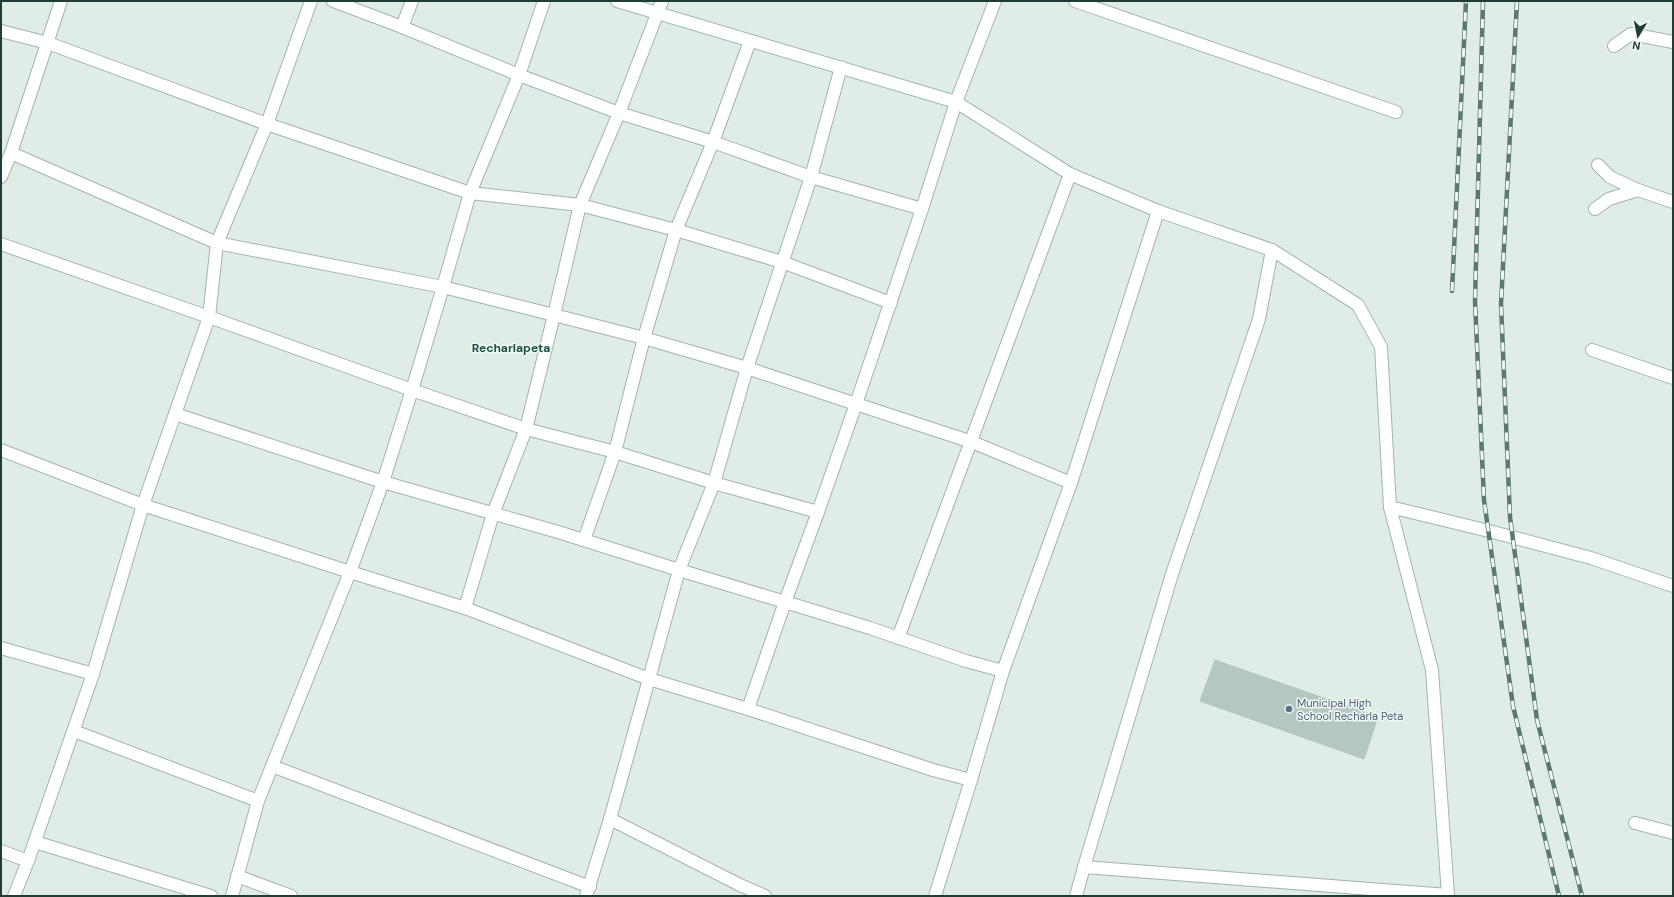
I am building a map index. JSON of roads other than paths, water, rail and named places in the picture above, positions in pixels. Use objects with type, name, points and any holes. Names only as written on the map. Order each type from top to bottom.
[{"type":"street","points":[[1,177],[11,153],[61,1]]},
{"type":"street","points":[[14,896],[28,862],[74,731],[93,674],[143,504],[209,317],[217,243],[267,124],[311,1]]},
{"type":"street","points":[[333,1],[618,113],[713,142],[811,177],[922,209]]},
{"type":"street","points":[[402,27],[412,1]]},
{"type":"street","points":[[232,896],[258,801],[350,572],[383,482],[412,390],[470,193],[519,75],[544,1]]},
{"type":"street","points":[[617,1],[956,102],[1070,174],[1158,211],[1272,250],[1358,305],[1381,347],[1390,507],[1432,670],[1448,895],[1084,867]]},
{"type":"street","points":[[465,608],[493,514],[526,429],[580,205],[662,1]]},
{"type":"street","points":[[748,710],[891,303],[956,102],[995,1]]},
{"type":"street","points":[[1075,1],[1396,112]]},
{"type":"street","points":[[1,31],[48,43],[267,124],[470,193],[580,205],[676,230],[782,262],[891,303]]},
{"type":"street","points":[[1614,46],[1631,34],[1673,42]]},
{"type":"street","points":[[584,540],[615,452],[644,338],[676,230],[713,142],[750,41]]},
{"type":"street","points":[[272,766],[588,891],[610,819],[679,570],[714,483],[747,368],[811,177],[841,67]]},
{"type":"street","points":[[11,153],[217,243],[443,287],[644,338],[747,368],[972,442],[1071,483]]},
{"type":"street","points":[[1598,165],[1610,177],[1638,190],[1673,202]]},
{"type":"street","points":[[898,638],[972,442],[1070,174]]},
{"type":"street","points":[[1595,209],[1609,199],[1638,190]]},
{"type":"street","points":[[935,896],[1003,671],[1071,483],[1158,211]]},
{"type":"street","points":[[1,244],[526,429],[615,452],[714,483],[818,512]]},
{"type":"street","points":[[1076,896],[1172,574],[1259,319],[1272,250]]},
{"type":"street","points":[[1592,350],[1673,378]]},
{"type":"street","points":[[175,414],[383,482],[584,540],[785,602],[966,661],[1003,671]]},
{"type":"street","points":[[1,450],[143,504],[465,608],[649,680],[748,710],[933,770],[971,780]]},
{"type":"street","points":[[1390,507],[1591,558],[1673,586]]},
{"type":"street","points":[[1,648],[93,674]]},
{"type":"street","points":[[74,731],[258,801]]},
{"type":"street","points":[[610,819],[740,885],[765,896]]},
{"type":"street","points":[[1635,823],[1673,833]]},
{"type":"street","points":[[35,842],[211,896]]},
{"type":"street","points":[[1,851],[28,862]]},
{"type":"street","points":[[237,876],[291,896]]},
{"type":"railway","points":[[1452,291],[1466,1]]},
{"type":"railway","points":[[1483,1],[1475,301],[1484,500],[1513,706],[1559,896]]},
{"type":"railway","points":[[1517,1],[1501,304],[1510,517],[1537,720],[1582,896]]},
{"type":"place","name":"Municipal High School Recharla Peta","points":[[1289,709]]},
{"type":"district","name":"Recharlapeta","points":[[511,348]]}]
